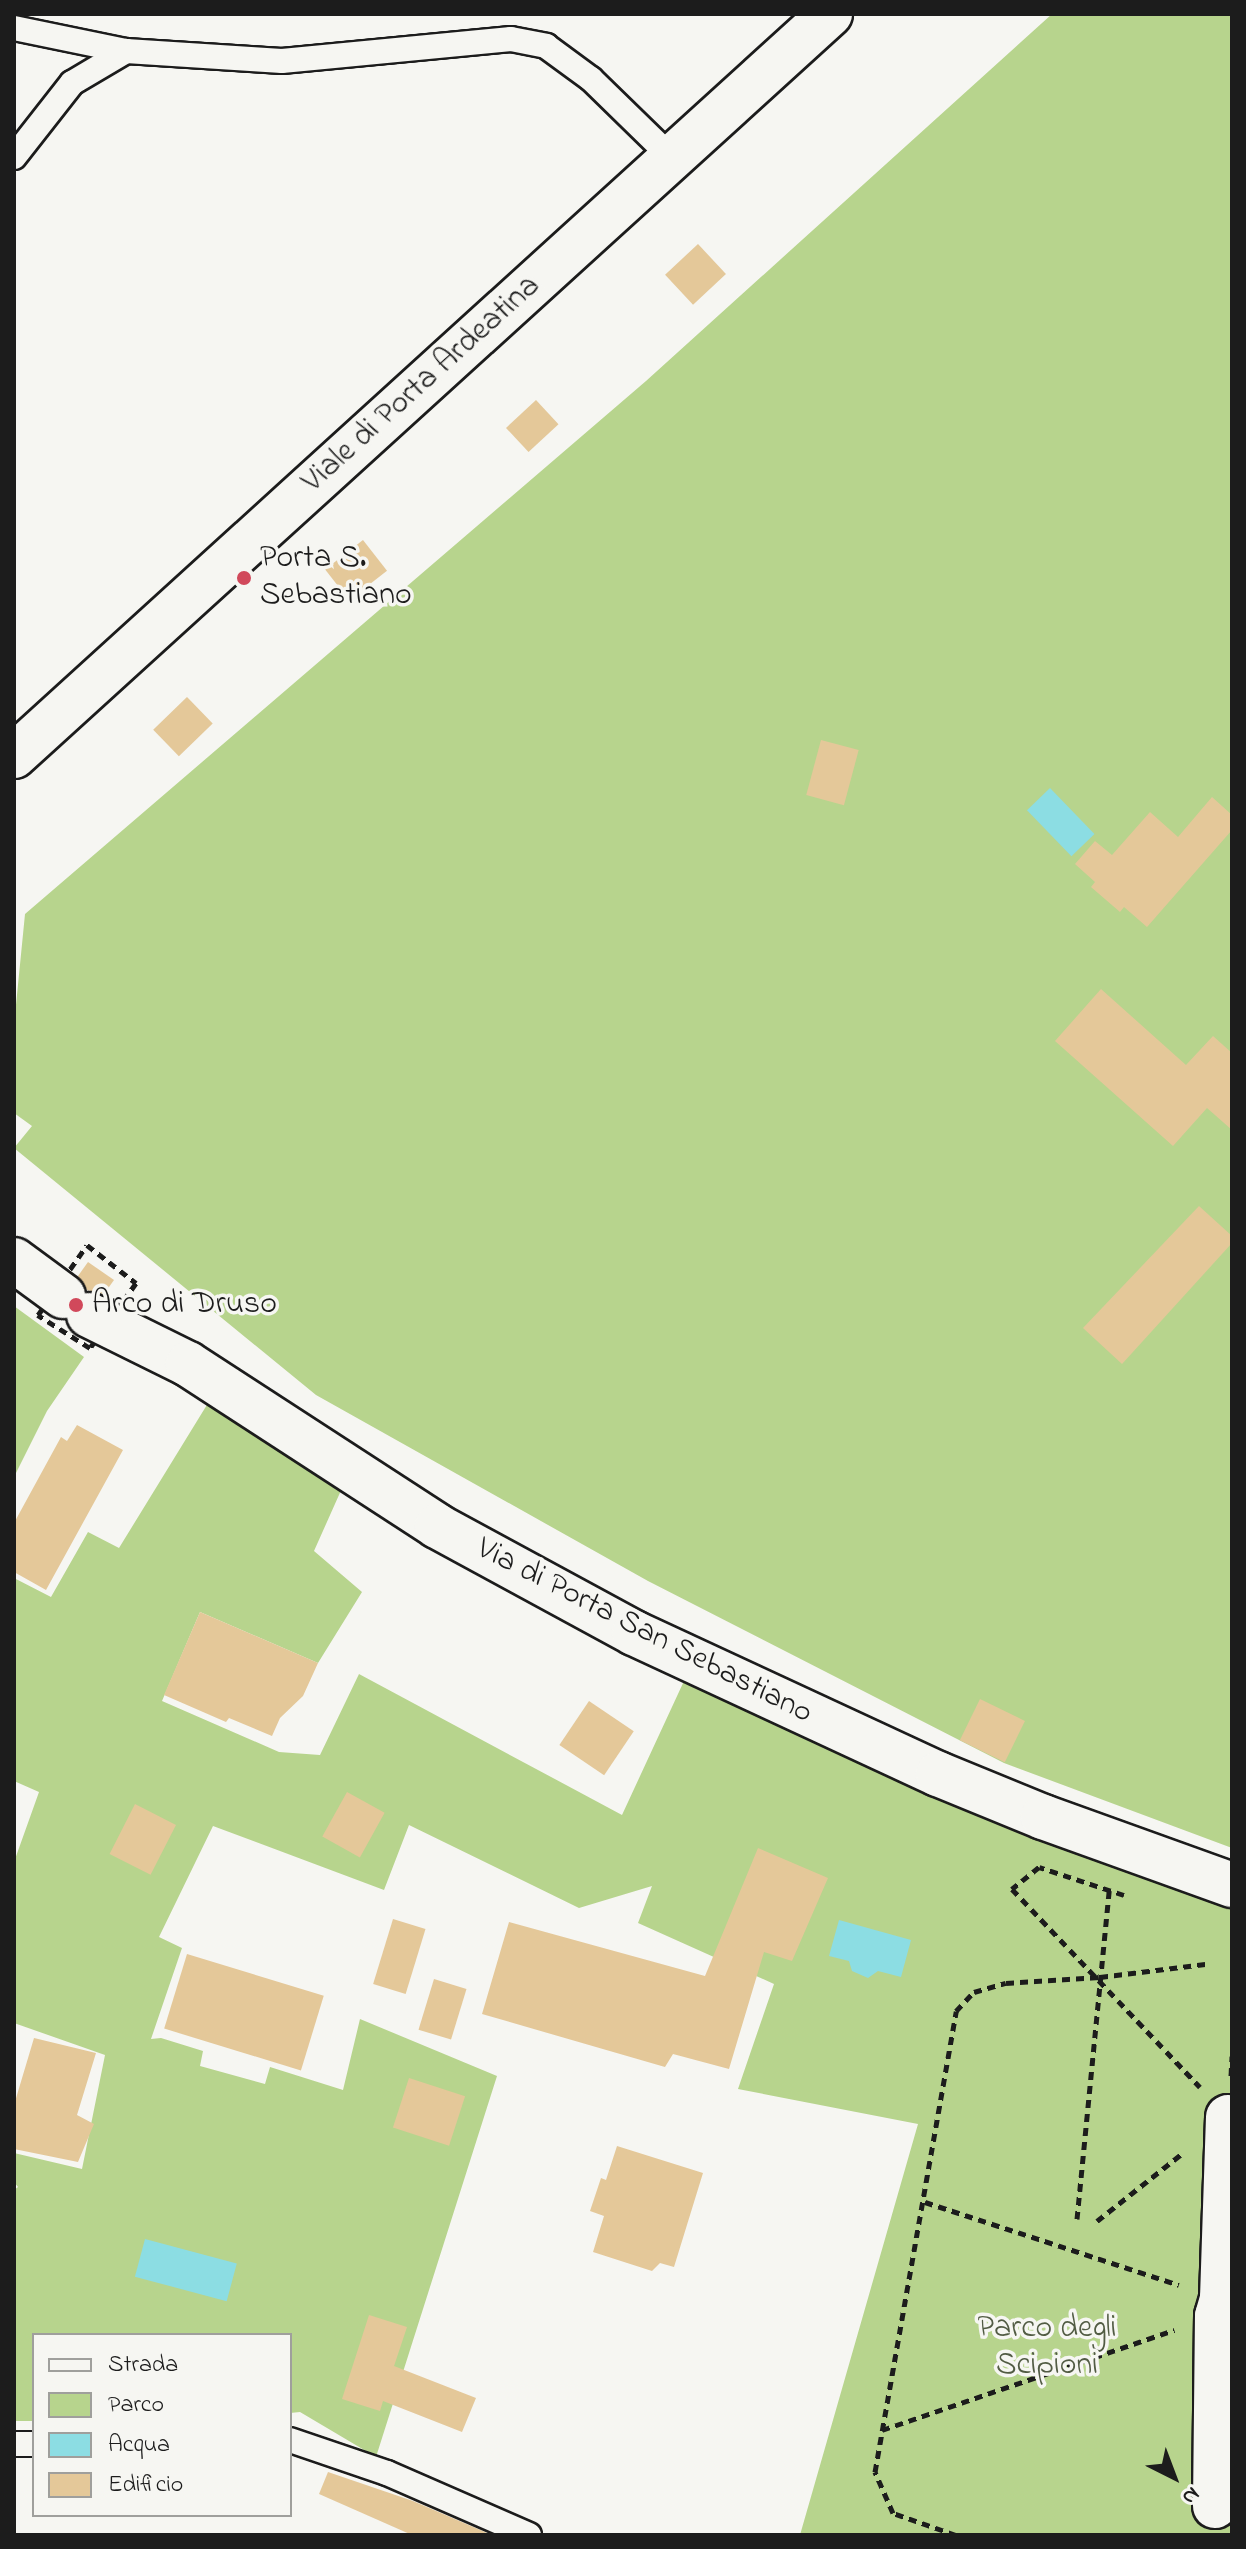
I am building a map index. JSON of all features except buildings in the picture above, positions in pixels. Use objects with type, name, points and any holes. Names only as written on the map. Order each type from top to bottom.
[{"type":"street","name":"Viale di Porta Ardeatina","points":[[14,756],[830,14]]},
{"type":"street","name":"Via di Porta San Sebastiano","points":[[14,1260],[76,1305],[188,1364],[437,1526],[634,1633],[938,1774],[1043,1817],[1232,1885]]},
{"type":"street","points":[[1215,2506],[1228,2117]]},
{"type":"lane","points":[[14,28],[126,51],[282,61],[511,39],[546,46],[591,79],[672,158]]},
{"type":"lane","points":[[14,157],[72,83],[126,51]]},
{"type":"lane","points":[[292,2441],[387,2473],[529,2535]]},
{"type":"path","points":[[1097,2221],[1228,2117],[1100,1977],[1012,1889],[1039,1867],[1137,1899]]},
{"type":"path","points":[[1077,2219],[1109,1891]]},
{"type":"path","points":[[956,2535],[893,2513],[875,2472],[925,2202],[956,2011],[974,1992],[1006,1983],[1100,1977],[1205,1964]]},
{"type":"path","points":[[925,2202],[1220,2307]]},
{"type":"path","points":[[882,2430],[1220,2307]]},
{"type":"green space","points":[[1052,14],[1232,14],[1232,1848],[1004,1763],[648,1581],[316,1395],[14,1148],[32,1126],[14,1113],[14,1025],[25,914],[646,381]]},
{"type":"green space","points":[[14,1306],[84,1357],[47,1411],[14,1477]]},
{"type":"green space","name":"Parco degli Scipioni","points":[[213,1395],[347,1477],[314,1551],[362,1592],[318,1663],[200,1612],[162,1701],[279,1752],[320,1755],[359,1674],[622,1815],[684,1681],[1004,1823],[1232,1908],[1232,2535],[800,2535],[918,2124],[738,2089],[774,1984],[638,1923],[652,1886],[579,1908],[409,1825],[384,1890],[213,1826],[159,1937],[182,1948],[151,2039],[161,2038],[203,2051],[200,2066],[265,2084],[270,2067],[343,2090],[360,2019],[497,2076],[376,2457],[300,2412],[292,2413],[292,2333],[32,2333],[32,2421],[14,2421],[14,2190],[18,2187],[14,2182],[14,2153],[82,2169],[105,2055],[14,2023],[14,1862],[39,1792],[14,1781],[14,1578],[51,1597],[88,1532],[119,1548]]},
{"type":"water","points":[[1050,788],[1094,834],[1071,856],[1027,810]]},
{"type":"water","points":[[839,1920],[911,1940],[901,1977],[878,1971],[868,1978],[852,1971],[849,1961],[829,1956]]},
{"type":"water","points":[[145,2239],[237,2264],[227,2301],[135,2277]]},
{"type":"place","name":"Porta S. Sebastiano","points":[[244,578]]},
{"type":"place","name":"Arco di Druso","points":[[76,1305]]}]
